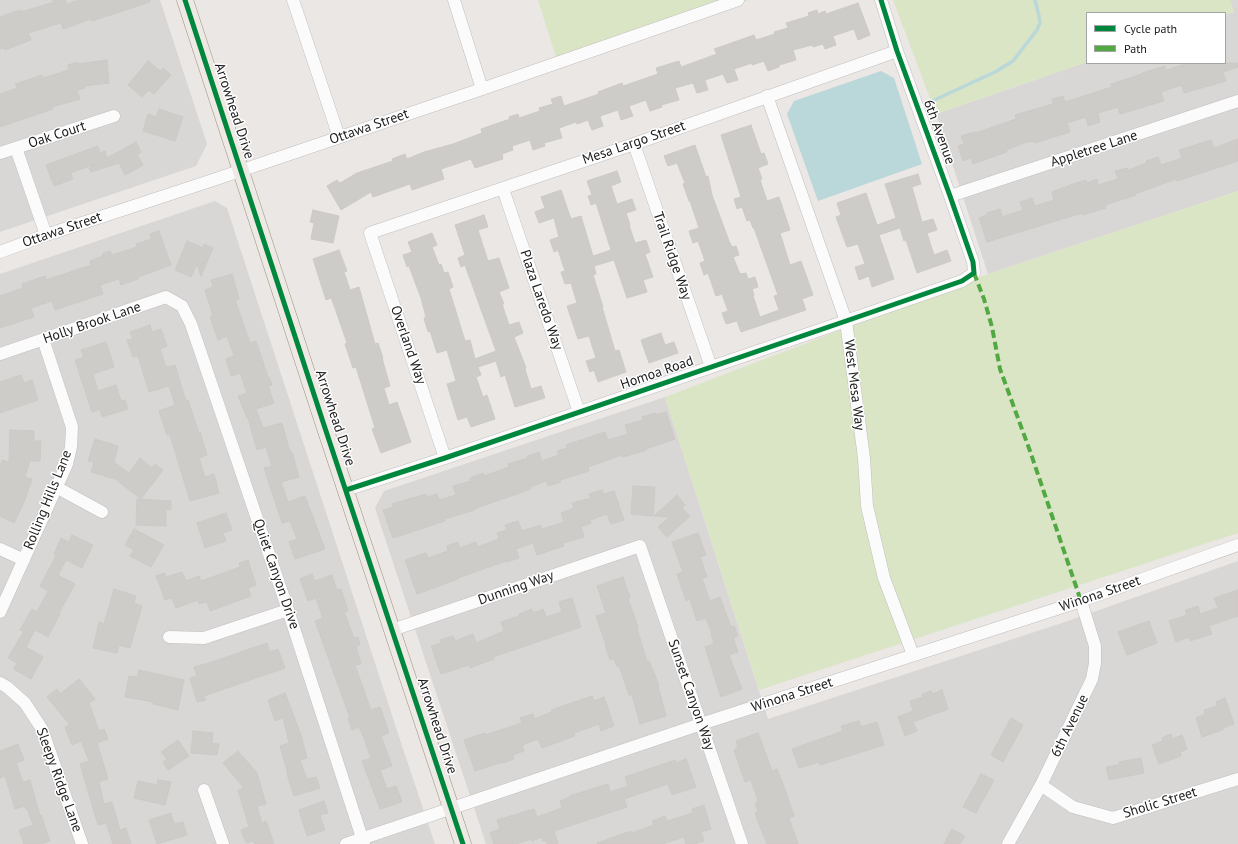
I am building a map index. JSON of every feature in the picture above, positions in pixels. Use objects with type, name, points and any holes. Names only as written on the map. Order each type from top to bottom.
[{"type":"main road","name":"Arrowhead Drive","points":[[185,0],[463,844]]},
{"type":"street","points":[[293,0],[339,137]]},
{"type":"street","points":[[454,0],[482,89]]},
{"type":"street","name":"Ottawa Street","points":[[0,252],[46,235],[241,171],[482,89],[738,0]]},
{"type":"street","name":"6th Avenue","points":[[881,0],[896,51],[973,262],[974,273]]},
{"type":"street","name":"Mesa Largo Street","points":[[370,233],[634,144],[896,51]]},
{"type":"street","name":"West Mesa Way","points":[[767,96],[846,321],[864,458],[867,506],[884,578],[913,655]]},
{"type":"street","name":"Appletree Lane","points":[[950,196],[1238,101]]},
{"type":"street","name":"Oak Court","points":[[0,153],[114,116]]},
{"type":"street","name":"Trail Ridge Way","points":[[634,144],[711,367]]},
{"type":"street","points":[[16,148],[46,235]]},
{"type":"street","name":"Plaza Laredo Way","points":[[503,189],[579,412]]},
{"type":"street","name":"Overland Way","points":[[370,233],[446,458]]},
{"type":"street","name":"Homoa Road","points":[[346,490],[446,458],[962,281],[974,273]]},
{"type":"street","name":"Holly Brook Lane","points":[[0,354],[166,298],[182,306]]},
{"type":"street","name":"Quiet Canyon Drive","points":[[182,306],[190,324],[288,610],[363,841]]},
{"type":"street","name":"Rolling Hills Lane","points":[[0,612],[67,464],[71,446],[72,427],[43,339]]},
{"type":"street","points":[[56,487],[102,512]]},
{"type":"street","name":"Winona Street","points":[[346,844],[363,841],[452,808],[702,724],[1081,600],[1238,545]]},
{"type":"street","name":"Dunning Way","points":[[392,630],[640,546]]},
{"type":"street","name":"Sunset Canyon Way","points":[[640,546],[742,844]]},
{"type":"street","points":[[0,549],[24,560]]},
{"type":"street","name":"6th Avenue","points":[[1008,844],[1041,785],[1092,679],[1096,663],[1095,646],[1081,600]]},
{"type":"street","points":[[169,637],[204,638],[288,610]]},
{"type":"street","name":"Sleepy Ridge Lane","points":[[0,683],[7,687],[25,703],[42,729],[82,844]]},
{"type":"street","name":"Sholic Street","points":[[1041,785],[1073,807],[1113,818],[1238,779]]},
{"type":"street","points":[[204,790],[223,844]]},
{"type":"shaded area","points":[[0,0],[160,0],[207,144],[196,166],[0,232]]},
{"type":"shaded area","points":[[1230,0],[1238,0],[1238,191],[988,274],[936,114],[1086,62],[1086,64],[1226,64],[1226,15],[1234,12]]},
{"type":"shaded area","points":[[215,201],[227,208],[435,844],[0,844],[0,274]]},
{"type":"shaded area","points":[[665,397],[768,719],[1068,621],[1238,561],[1238,844],[486,844],[375,508],[384,491]]},
{"type":"green space","points":[[538,0],[749,0],[558,63]]},
{"type":"green space","points":[[893,0],[1230,0],[1234,12],[1226,15],[1226,12],[1086,12],[1086,62],[936,114]]},
{"type":"green space","points":[[1238,191],[1238,533],[759,690],[665,397],[988,274]]},
{"type":"water","points":[[881,71],[894,78],[922,164],[818,201],[787,114],[794,101]]},
{"type":"building","points":[[53,0],[65,0],[67,4],[79,0],[150,0],[150,2],[92,21],[91,19],[63,29],[61,23],[28,33],[31,40],[5,50],[4,48],[0,49],[0,17],[20,10],[21,12],[54,2]]},
{"type":"building","points":[[858,3],[870,35],[858,40],[854,29],[833,36],[836,45],[825,49],[823,44],[793,50],[796,60],[779,65],[779,67],[768,71],[764,61],[752,65],[752,63],[734,69],[738,80],[727,83],[723,74],[705,80],[708,90],[697,93],[693,83],[675,88],[679,100],[661,105],[662,107],[650,111],[646,100],[629,106],[633,116],[621,120],[618,110],[600,116],[603,126],[592,130],[588,120],[577,124],[576,122],[559,128],[562,138],[544,143],[545,146],[533,150],[530,140],[512,146],[513,150],[502,154],[503,159],[475,168],[471,159],[441,169],[444,179],[412,190],[410,184],[373,197],[371,192],[341,210],[327,186],[337,180],[340,183],[357,173],[393,161],[392,159],[405,154],[407,159],[424,152],[453,144],[482,133],[481,129],[510,119],[509,117],[518,114],[519,118],[540,111],[539,108],[553,104],[551,99],[561,96],[564,106],[599,94],[598,92],[622,83],[623,86],[658,74],[656,68],[679,61],[681,67],[717,54],[714,49],[754,35],[756,40],[775,34],[774,32],[788,28],[786,23],[809,16],[808,13],[817,10],[818,14],[825,11],[826,14]]},
{"type":"building","points":[[107,60],[109,83],[84,86],[85,88],[77,90],[80,99],[52,107],[53,109],[0,127],[0,94],[17,88],[15,84],[42,75],[43,78],[69,70],[68,65],[77,62],[77,64]]},
{"type":"building","points":[[148,61],[160,71],[163,68],[171,75],[154,94],[149,90],[142,97],[128,85]]},
{"type":"building","points":[[1238,63],[1238,67],[1223,72],[1226,81],[1184,93],[1182,85],[1161,92],[1164,101],[1120,114],[1118,107],[1098,113],[1100,122],[1088,126],[1086,117],[1067,123],[1070,132],[1035,143],[1034,141],[1024,143],[1006,150],[1007,152],[973,164],[971,158],[963,161],[958,146],[964,144],[961,136],[976,133],[1016,119],[1015,115],[1053,104],[1052,99],[1063,96],[1065,102],[1112,87],[1111,84],[1142,73],[1165,66],[1166,70],[1186,64]]},
{"type":"building","points":[[159,109],[183,117],[175,141],[143,131],[148,114],[156,117]]},
{"type":"building","points":[[751,125],[761,154],[764,153],[768,164],[758,168],[762,179],[760,180],[767,201],[779,197],[790,230],[780,233],[790,265],[801,261],[813,295],[802,299],[806,310],[741,332],[737,321],[726,324],[722,313],[728,311],[722,294],[716,296],[708,273],[704,275],[700,263],[705,261],[698,241],[693,243],[689,231],[699,228],[683,184],[685,183],[677,163],[668,166],[664,156],[695,145],[706,177],[708,176],[712,195],[729,241],[732,247],[736,246],[739,255],[733,257],[740,274],[746,273],[748,279],[755,277],[758,287],[752,289],[760,317],[779,310],[774,296],[778,295],[754,228],[750,220],[747,221],[742,207],[737,209],[734,199],[741,197],[721,135]]},
{"type":"building","points":[[1238,139],[1238,161],[1177,181],[1176,179],[1135,194],[1136,195],[1105,205],[1106,208],[1082,215],[1082,213],[987,242],[979,218],[987,215],[987,213],[1000,209],[1002,217],[1023,210],[1020,202],[1032,198],[1035,206],[1054,200],[1052,192],[1073,184],[1086,180],[1087,183],[1097,179],[1098,185],[1118,179],[1115,171],[1127,168],[1128,170],[1158,157],[1161,165],[1182,158],[1179,150],[1211,140],[1214,148]]},
{"type":"building","points":[[136,142],[141,152],[137,154],[143,165],[125,175],[119,163],[91,172],[89,168],[95,164],[70,173],[73,179],[54,186],[46,165],[98,146],[100,153],[105,151],[107,158]]},
{"type":"building","points":[[617,171],[621,182],[611,186],[617,204],[632,199],[636,210],[626,213],[629,225],[635,243],[646,240],[650,252],[645,254],[653,277],[643,280],[647,292],[627,298],[614,260],[594,266],[596,274],[593,275],[615,351],[619,350],[626,372],[598,382],[594,370],[590,372],[586,361],[596,358],[589,336],[578,339],[567,306],[577,303],[571,283],[565,284],[561,272],[565,271],[558,250],[554,252],[550,240],[559,237],[554,218],[539,223],[535,212],[545,208],[541,197],[561,190],[571,219],[581,216],[593,256],[611,250],[596,203],[591,205],[588,196],[592,195],[587,181]]},
{"type":"building","points":[[918,174],[921,184],[912,187],[922,222],[933,219],[937,230],[927,233],[934,255],[947,250],[951,261],[917,273],[906,240],[904,241],[900,228],[879,235],[894,279],[872,287],[869,276],[859,280],[855,267],[865,264],[858,244],[847,247],[836,217],[841,215],[837,203],[866,193],[877,225],[896,218],[885,184]]},
{"type":"building","points":[[313,210],[339,216],[333,243],[311,239],[314,223],[310,222]]},
{"type":"building","points":[[484,215],[488,227],[478,230],[488,261],[499,258],[509,288],[499,292],[504,304],[502,304],[509,325],[519,322],[523,333],[514,337],[526,368],[525,369],[531,389],[541,386],[545,398],[515,407],[505,375],[501,377],[496,361],[478,367],[481,375],[476,377],[483,397],[487,395],[495,419],[471,427],[467,417],[458,420],[447,384],[456,381],[447,350],[437,353],[430,331],[428,332],[421,298],[409,266],[407,267],[403,255],[412,252],[408,242],[432,233],[437,245],[432,247],[439,265],[441,264],[444,273],[448,272],[453,287],[449,289],[465,341],[470,340],[475,359],[496,351],[465,265],[461,267],[458,258],[465,255],[455,225]]},
{"type":"building","points":[[159,231],[171,265],[121,285],[119,279],[100,285],[103,294],[55,310],[52,301],[31,308],[34,317],[0,328],[0,296],[23,288],[22,284],[45,276],[46,280],[91,265],[90,261],[103,256],[102,254],[110,251],[112,255],[137,247],[136,244],[152,239],[150,234]]},
{"type":"building","points":[[187,241],[203,248],[204,244],[213,248],[201,276],[197,264],[191,277],[175,270]]},
{"type":"building","points":[[339,250],[347,271],[344,272],[350,290],[359,287],[375,344],[378,343],[383,358],[390,386],[384,388],[389,405],[397,402],[411,442],[381,453],[372,429],[375,428],[356,367],[353,368],[345,344],[347,343],[335,308],[331,298],[326,300],[313,259]]},
{"type":"building","points":[[232,274],[239,299],[235,300],[250,343],[256,341],[272,385],[268,386],[274,403],[256,409],[263,428],[282,423],[299,477],[281,482],[288,502],[305,496],[325,549],[295,559],[289,542],[297,539],[290,521],[282,523],[264,468],[272,466],[266,447],[257,450],[248,418],[238,396],[247,393],[240,373],[231,376],[226,359],[234,356],[227,336],[218,340],[210,317],[213,316],[205,290],[213,287],[211,280]]},
{"type":"building","points":[[150,325],[152,332],[161,329],[167,346],[160,349],[166,367],[175,365],[186,401],[188,400],[207,455],[199,458],[205,477],[214,474],[219,493],[190,501],[170,435],[167,435],[159,411],[175,405],[169,386],[149,392],[138,356],[133,357],[127,340],[133,339],[130,332]]},
{"type":"building","points":[[661,333],[665,345],[674,342],[678,353],[649,363],[641,340]]},
{"type":"building","points":[[106,342],[114,367],[93,374],[98,391],[116,385],[121,401],[125,400],[128,409],[102,417],[100,409],[92,412],[75,360],[84,357],[81,350]]},
{"type":"building","points":[[21,375],[24,383],[32,380],[38,400],[0,413],[0,382]]},
{"type":"building","points":[[666,412],[675,439],[646,449],[647,450],[623,457],[622,455],[588,467],[589,471],[560,480],[561,482],[548,486],[546,481],[530,487],[531,489],[445,519],[445,521],[393,538],[383,510],[393,507],[392,504],[426,494],[427,497],[437,494],[439,500],[456,495],[453,486],[471,481],[470,478],[483,473],[484,476],[509,467],[508,464],[528,458],[527,456],[539,452],[542,461],[559,455],[557,451],[567,448],[566,445],[605,432],[608,440],[628,434],[625,425],[643,420],[642,417]]},
{"type":"building","points":[[10,430],[34,431],[34,441],[41,441],[40,461],[30,461],[25,477],[32,479],[25,500],[14,523],[0,516],[0,466],[2,460],[9,462]]},
{"type":"building","points":[[95,439],[118,446],[114,462],[129,473],[140,458],[152,468],[155,464],[163,470],[141,499],[115,479],[91,472],[94,462],[88,461]]},
{"type":"building","points":[[633,486],[655,487],[653,516],[631,514]]},
{"type":"building","points":[[602,490],[603,494],[614,491],[624,520],[611,524],[607,514],[590,520],[591,523],[581,527],[584,537],[563,543],[564,546],[537,555],[533,543],[516,549],[519,558],[506,561],[417,594],[405,560],[426,553],[428,558],[448,551],[447,546],[458,542],[460,548],[476,542],[477,547],[499,539],[497,533],[507,530],[505,525],[518,521],[522,531],[540,525],[542,529],[564,522],[561,513],[574,508],[572,503],[591,498],[589,494]]},
{"type":"building","points":[[677,495],[685,505],[682,508],[690,516],[667,537],[658,527],[670,517],[654,516]]},
{"type":"building","points":[[137,499],[171,501],[171,510],[166,510],[166,526],[136,525]]},
{"type":"building","points":[[226,513],[232,530],[223,533],[226,541],[205,548],[197,523]]},
{"type":"building","points":[[134,529],[164,545],[151,567],[130,556],[134,550],[125,545]]},
{"type":"building","points":[[698,533],[706,555],[700,557],[707,577],[702,578],[710,601],[720,597],[731,627],[734,626],[738,636],[733,638],[738,652],[729,655],[742,689],[721,697],[705,647],[714,644],[712,634],[706,618],[697,621],[690,599],[686,601],[677,574],[683,572],[672,542]]},
{"type":"building","points":[[72,535],[93,545],[82,568],[66,560],[58,575],[75,584],[48,637],[35,630],[26,647],[43,657],[31,679],[14,669],[17,663],[8,658],[24,631],[20,630],[32,609],[37,612],[48,591],[40,586],[56,556],[54,554],[61,538],[69,542]]},
{"type":"building","points":[[248,560],[256,585],[248,588],[251,596],[210,611],[207,602],[199,604],[198,600],[176,608],[172,598],[165,600],[156,576],[165,573],[166,577],[182,572],[186,581],[199,576],[201,581],[240,567],[239,563]]},
{"type":"building","points":[[312,574],[315,581],[332,575],[337,590],[341,589],[348,611],[344,612],[354,638],[358,637],[360,645],[356,646],[361,664],[355,665],[371,710],[380,707],[389,733],[381,736],[392,766],[380,770],[387,789],[396,786],[402,802],[380,809],[362,761],[371,758],[359,727],[352,730],[348,719],[350,718],[315,621],[323,618],[316,598],[308,601],[300,579]]},
{"type":"building","points":[[623,577],[647,662],[649,661],[659,685],[666,716],[640,724],[632,695],[629,695],[619,666],[617,666],[614,659],[610,660],[596,616],[606,613],[597,586]]},
{"type":"building","points":[[114,589],[136,596],[134,603],[142,606],[130,648],[119,645],[117,653],[93,648],[99,622],[104,624]]},
{"type":"building","points":[[1238,590],[1238,616],[1209,626],[1212,634],[1190,641],[1189,637],[1176,642],[1169,621],[1187,615],[1185,610],[1198,606],[1200,614],[1218,608],[1214,598]]},
{"type":"building","points":[[572,598],[581,627],[493,657],[494,659],[470,668],[469,665],[441,674],[431,646],[441,643],[440,640],[453,636],[455,641],[473,634],[476,643],[504,631],[501,622],[519,616],[519,614],[532,609],[533,613],[543,609],[546,617],[562,612],[559,602]]},
{"type":"building","points":[[1149,621],[1157,643],[1127,655],[1118,632]]},
{"type":"building","points":[[267,643],[270,652],[278,649],[285,668],[204,696],[206,700],[197,702],[190,678],[197,676],[194,667]]},
{"type":"building","points":[[139,670],[184,680],[178,710],[153,704],[154,702],[125,697],[129,676],[137,677]]},
{"type":"building","points":[[79,679],[95,699],[89,703],[99,731],[104,729],[108,739],[97,743],[108,779],[99,782],[104,804],[112,802],[120,830],[126,828],[131,844],[113,844],[106,823],[98,825],[80,764],[89,761],[81,741],[72,745],[65,727],[70,725],[47,697],[57,689],[60,694]]},
{"type":"building","points":[[942,690],[948,709],[913,722],[917,731],[905,736],[898,717],[913,711],[910,701],[923,697],[922,694],[931,691],[932,694]]},
{"type":"building","points":[[285,693],[301,735],[307,758],[300,760],[307,779],[316,777],[320,788],[294,796],[280,746],[289,743],[283,718],[275,721],[268,700]]},
{"type":"building","points":[[592,696],[594,701],[604,697],[614,726],[601,731],[599,724],[574,733],[575,736],[542,748],[538,739],[522,745],[524,751],[513,755],[514,759],[475,771],[464,740],[522,723],[520,718],[533,714],[534,719],[552,712],[551,710]]},
{"type":"building","points":[[1225,698],[1234,724],[1223,728],[1223,730],[1202,737],[1196,718],[1205,714],[1204,710],[1217,706],[1216,702]]},
{"type":"building","points":[[1011,718],[1023,725],[1003,762],[991,755]]},
{"type":"building","points":[[859,721],[861,727],[877,722],[884,745],[820,765],[819,762],[799,768],[792,749],[843,731],[841,726]]},
{"type":"building","points":[[193,731],[213,733],[212,743],[219,744],[217,755],[191,753]]},
{"type":"building","points":[[758,733],[772,771],[777,769],[786,792],[794,816],[789,818],[798,844],[767,844],[760,827],[755,813],[758,812],[755,803],[758,801],[751,780],[745,782],[734,750],[738,748],[736,741]]},
{"type":"building","points":[[1171,734],[1172,739],[1182,735],[1187,749],[1180,752],[1181,756],[1159,764],[1152,745],[1163,741],[1162,738]]},
{"type":"building","points":[[178,740],[189,756],[168,770],[163,762],[167,759],[161,752]]},
{"type":"building","points":[[18,744],[24,760],[16,763],[23,782],[30,780],[40,816],[41,815],[50,841],[41,844],[24,844],[19,830],[33,825],[25,806],[15,809],[5,776],[0,778],[0,751]]},
{"type":"building","points":[[238,751],[257,773],[266,804],[257,806],[262,823],[266,821],[274,844],[255,844],[254,841],[246,843],[241,830],[249,827],[238,790],[244,788],[223,763]]},
{"type":"building","points":[[1141,758],[1144,773],[1109,780],[1106,767],[1119,765],[1119,762]]},
{"type":"building","points":[[686,759],[696,787],[672,795],[668,784],[624,799],[627,807],[554,831],[558,844],[547,844],[546,840],[543,841],[542,837],[532,841],[531,839],[516,844],[494,844],[490,833],[500,829],[497,820],[534,809],[537,817],[562,808],[560,801],[570,797],[569,796],[608,784],[610,792],[628,786],[625,777],[675,760],[676,763]]},
{"type":"building","points":[[981,774],[994,780],[976,813],[963,807]]},
{"type":"building","points":[[158,780],[171,782],[165,805],[134,798],[138,781],[157,785]]},
{"type":"building","points":[[324,801],[328,813],[320,815],[325,830],[307,836],[299,810]]},
{"type":"building","points":[[704,805],[711,829],[701,832],[704,841],[694,844],[686,844],[684,837],[662,844],[597,843],[631,831],[631,833],[654,825],[652,821],[665,816],[667,821],[693,813],[692,809]]},
{"type":"building","points":[[171,813],[174,824],[183,822],[187,835],[157,844],[149,820]]},
{"type":"building","points":[[952,829],[965,836],[960,844],[944,844]]},
{"type":"waterway","points":[[930,102],[995,72],[1013,61],[1037,30],[1040,23],[1035,0]]},
{"type":"marked path","points":[[974,273],[984,299],[992,327],[1000,369],[1030,451],[1081,601]]},
{"type":"cycle path","points":[[185,0],[463,844]]},
{"type":"cycle path","points":[[346,490],[445,458],[962,281],[974,273],[973,262],[897,51],[881,0]]}]
